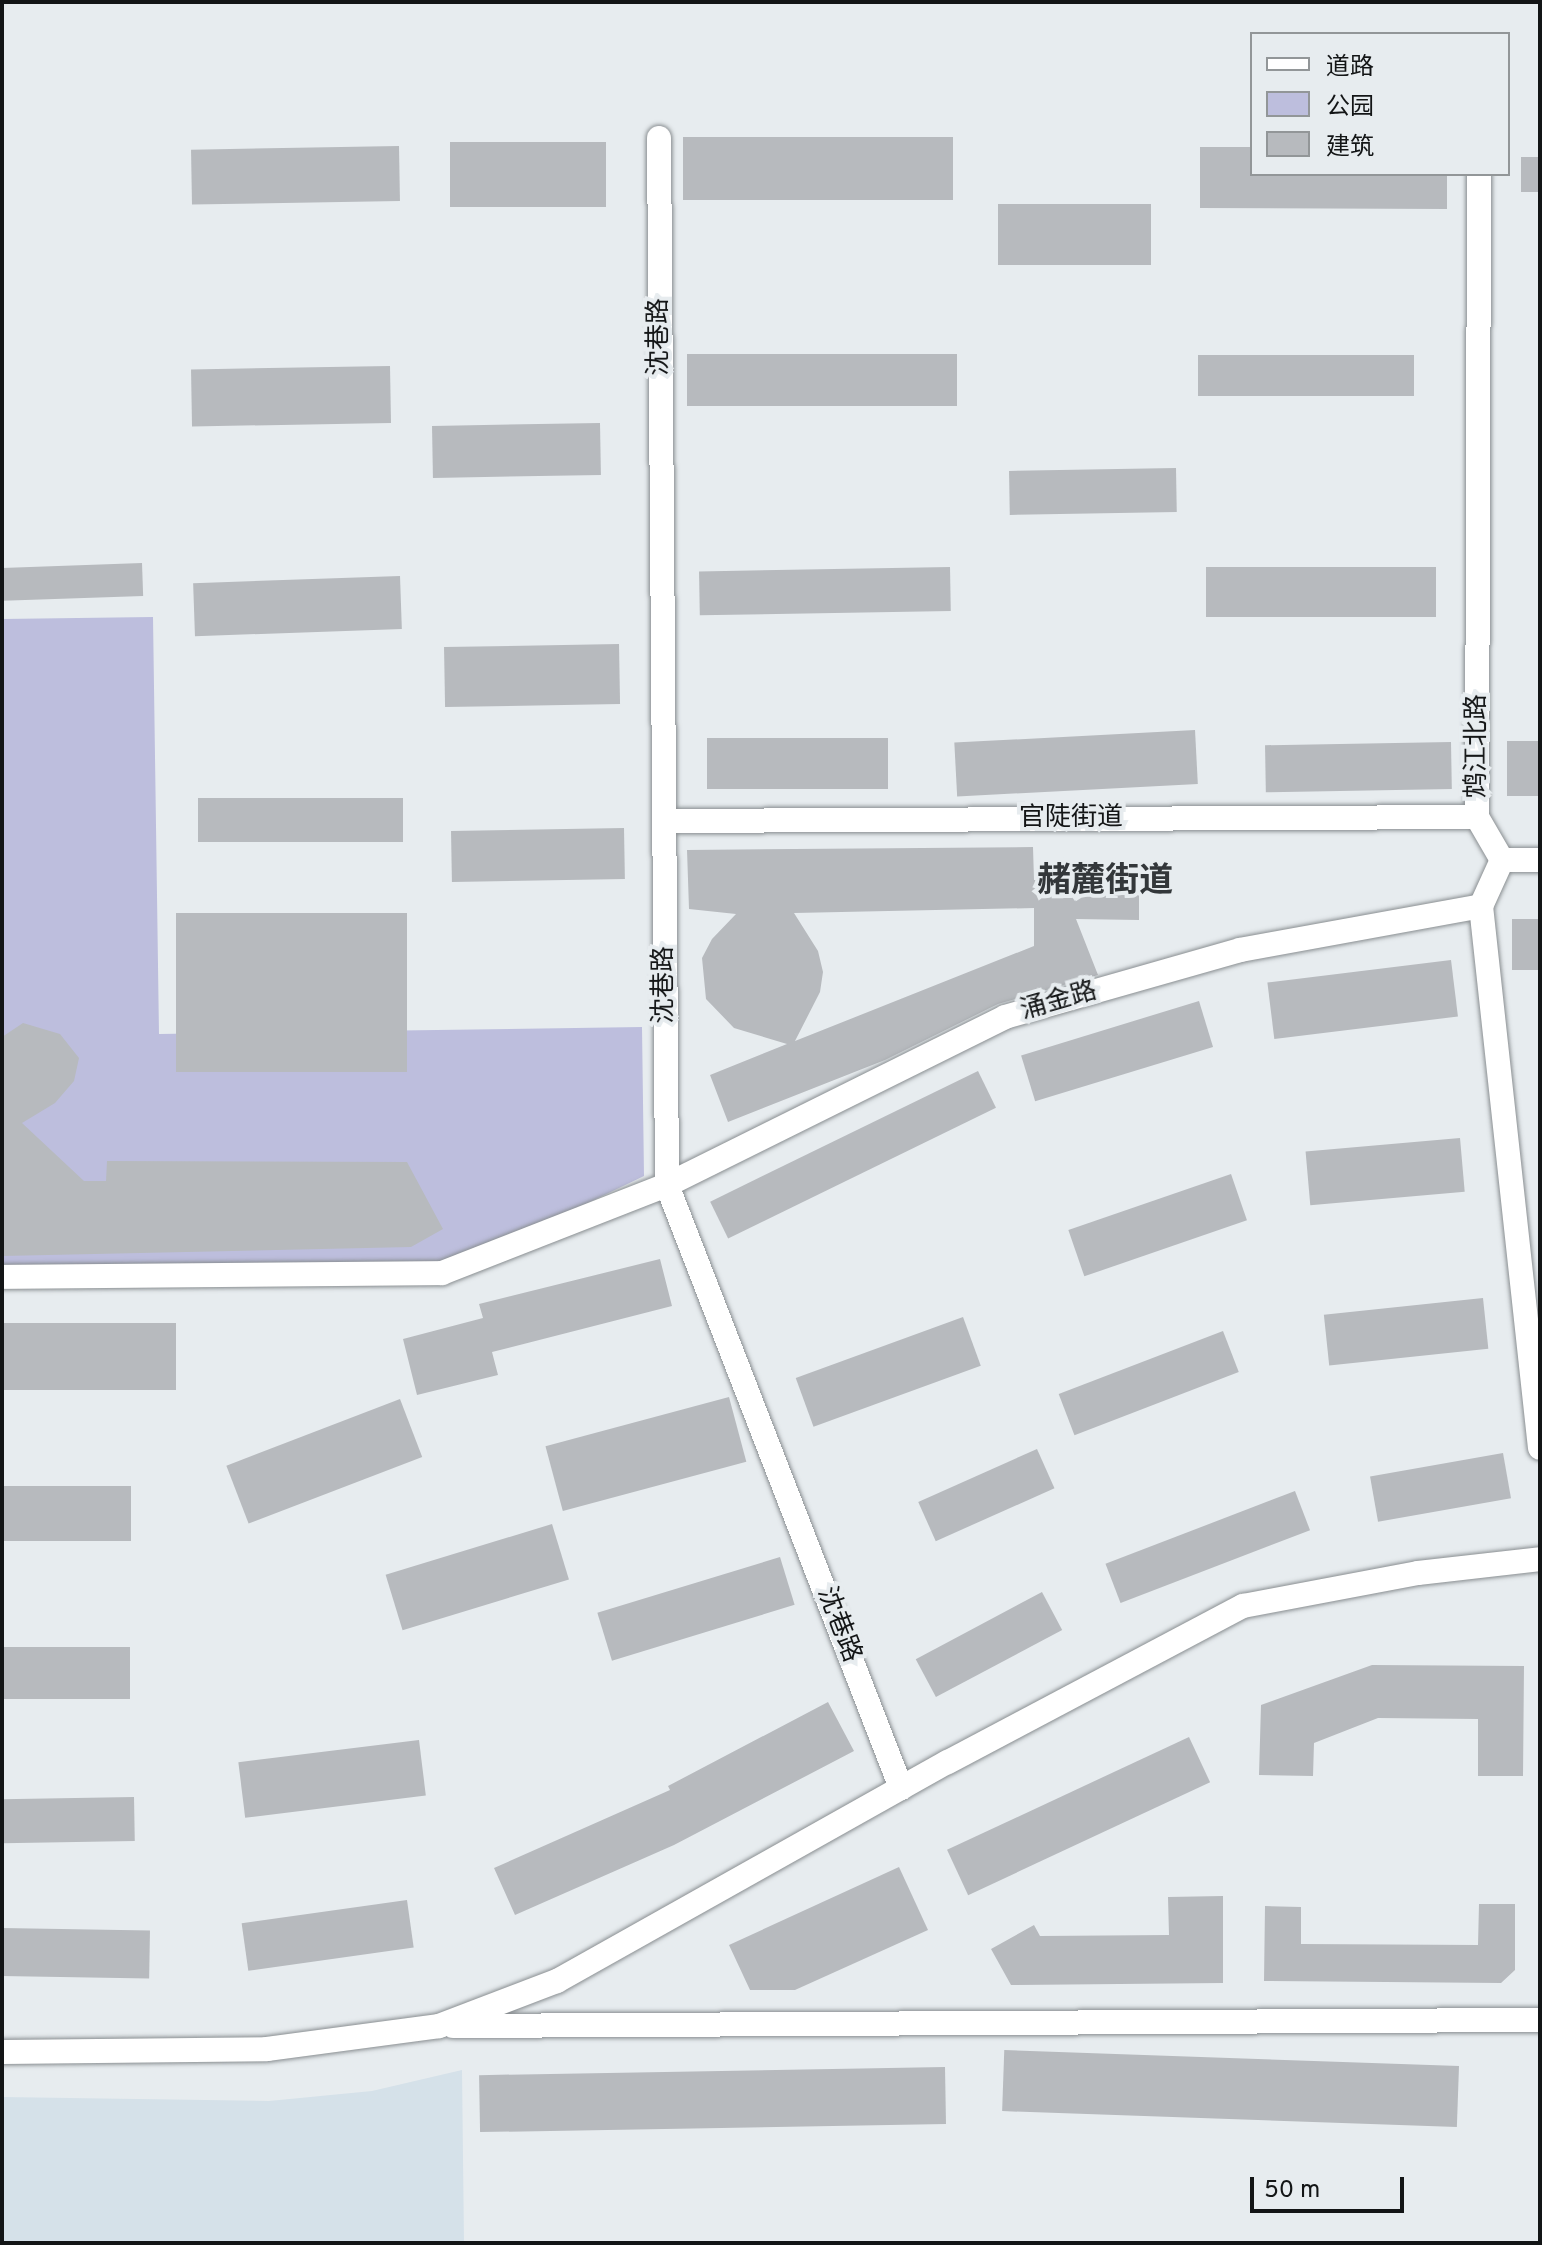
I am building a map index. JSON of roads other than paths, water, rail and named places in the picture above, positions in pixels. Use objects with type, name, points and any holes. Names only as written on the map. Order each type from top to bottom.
[{"type":"street","name":"沈巷路","points":[[659,138],[667,1185],[901,1788]]},
{"type":"street","name":"鸩江北路","points":[[1479,176],[1477,817],[1502,860]]},
{"type":"street","name":"官陡街道","points":[[664,821],[1477,817]]},
{"type":"street","points":[[1540,860],[1502,860],[1481,906],[1540,1448]]},
{"type":"street","name":"涌金路","points":[[2,1277],[442,1273],[667,1185],[1005,1017],[1240,950],[1481,906]]},
{"type":"street","points":[[439,2026],[557,1981],[901,1788],[1243,1606],[1418,1573],[1540,1559]]},
{"type":"street","points":[[2,2052],[267,2049],[439,2026],[1540,2020]]},
{"type":"district","name":"赭麓街道","points":[[1105,883]]}]
